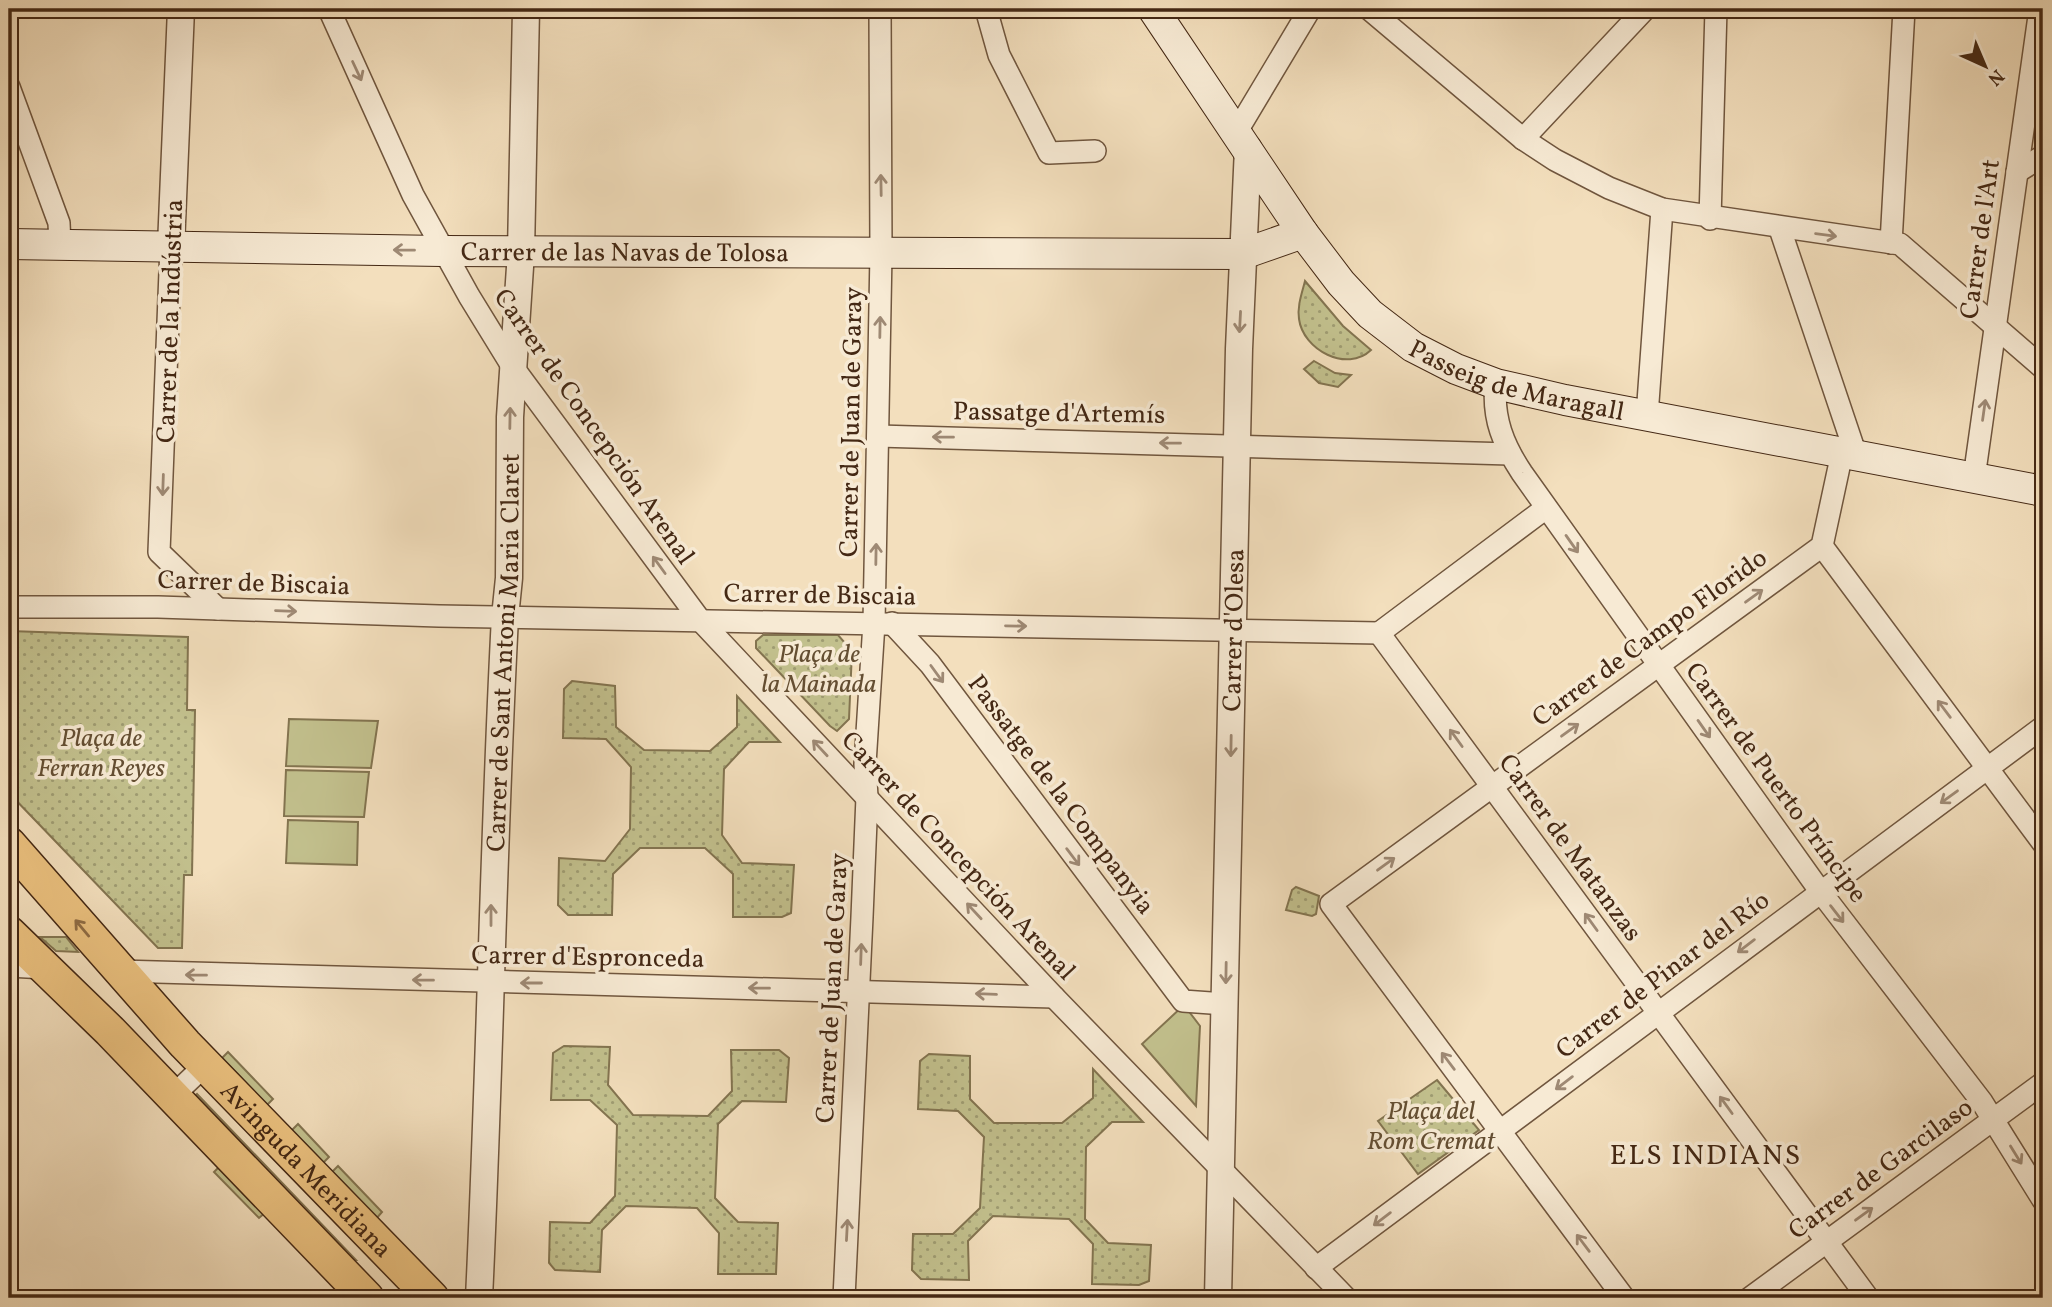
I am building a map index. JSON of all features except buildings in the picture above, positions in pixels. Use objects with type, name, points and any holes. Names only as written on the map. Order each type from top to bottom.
[{"type":"main road","name":"Passeig de Maragall","points":[[1153,9],[1303,233],[1341,284],[1383,325],[1426,355],[1496,384],[1647,416],[2043,491]]},
{"type":"main road","name":"Carrer de las Navas de Tolosa","points":[[9,244],[442,251],[1243,254],[1303,233]]},
{"type":"main road","name":"Avinguda Meridiana","points":[[9,844],[210,1069],[432,1298]]},
{"type":"main road","name":"Avinguda Meridiana","points":[[9,933],[178,1101],[367,1298]]},
{"type":"main road","points":[[45,968],[120,971]]},
{"type":"street","name":"Carrer de la Indústria","points":[[181,9],[159,552],[218,609]]},
{"type":"street","name":"Carrer de Concepción Arenal","points":[[329,9],[413,195],[442,251],[512,366],[700,620],[1054,997],[1346,1298]]},
{"type":"street","name":"Carrer de Sant Antoni Maria Claret","points":[[480,1298],[491,983],[491,906],[509,578],[512,366],[521,251],[526,9]]},
{"type":"street","name":"Carrer de Juan de Garay","points":[[844,1298],[867,797],[865,764],[883,623],[878,436],[881,253],[880,9]]},
{"type":"street","points":[[986,9],[999,55],[1049,153],[1094,151]]},
{"type":"street","points":[[1242,140],[1310,9]]},
{"type":"street","points":[[1369,9],[1523,139],[1590,178],[1662,209],[1710,219],[1900,244],[2043,368]]},
{"type":"street","points":[[1523,139],[1645,9]]},
{"type":"street","points":[[1710,219],[1716,9]]},
{"type":"street","points":[[1891,243],[1904,9]]},
{"type":"street","name":"Carrer de l'Art","points":[[1974,478],[2040,9]]},
{"type":"street","points":[[9,87],[59,223],[60,245]]},
{"type":"street","name":"Carrer d'Olesa","points":[[1218,1298],[1243,254],[1242,140]]},
{"type":"street","points":[[2017,172],[2043,156]]},
{"type":"street","points":[[1647,416],[1662,209]]},
{"type":"street","points":[[1780,229],[1849,454],[1822,546],[2043,843]]},
{"type":"street","name":"Carrer de Puerto Príncipe","points":[[1496,384],[1496,414],[1510,454],[1546,508],[1820,891],[1994,1120],[2043,1200]]},
{"type":"street","name":"Passatge d'Artemís","points":[[878,436],[1510,454]]},
{"type":"street","points":[[1379,633],[1546,508]]},
{"type":"street","name":"Carrer de Campo Florido","points":[[1500,1131],[1331,904],[1822,546]]},
{"type":"street","name":"Carrer de Biscaia","points":[[9,607],[1379,633]]},
{"type":"street","name":"Passatge de la Companyia","points":[[883,623],[930,664],[1182,1001],[1225,1004]]},
{"type":"street","name":"Carrer de Matanzas","points":[[1379,633],[1868,1298]]},
{"type":"street","name":"Carrer de Pinar del Río","points":[[1316,1268],[2043,727]]},
{"type":"street","points":[[9,966],[45,968]]},
{"type":"street","name":"Carrer d'Espronceda","points":[[120,971],[491,983],[859,989],[1054,997]]},
{"type":"street","name":"Avinguda Meridiana","points":[[178,1101],[180,1089],[200,1070],[210,1069]]},
{"type":"street","name":"Carrer de Garcilaso","points":[[1750,1298],[2043,1083]]},
{"type":"street","points":[[1500,1131],[1624,1298]]},
{"type":"green space","points":[[1305,281],[1343,326],[1371,350],[1361,357],[1339,358],[1328,355],[1309,340],[1299,319]]},
{"type":"green space","points":[[1314,361],[1335,373],[1351,375],[1338,387],[1319,383],[1304,369]]},
{"type":"green space","name":"Plaça de Ferran Reyes","points":[[9,631],[188,637],[187,710],[195,710],[192,875],[184,875],[182,948],[158,948],[9,793]]},
{"type":"green space","name":"Plaça de la Mainada","points":[[763,635],[838,635],[852,651],[849,719],[837,731],[756,648],[756,641]]},
{"type":"green space","points":[[572,681],[615,686],[616,727],[644,750],[710,751],[737,727],[737,696],[780,742],[749,742],[724,769],[722,835],[742,863],[794,865],[791,913],[782,917],[733,917],[733,874],[705,848],[640,848],[613,874],[612,915],[568,915],[558,905],[559,858],[605,861],[630,829],[631,767],[606,739],[563,738],[564,689]]},
{"type":"green space","points":[[289,719],[378,721],[371,768],[286,766]]},
{"type":"green space","points":[[286,770],[369,772],[364,817],[284,816]]},
{"type":"green space","points":[[288,820],[358,822],[357,865],[286,863]]},
{"type":"green space","points":[[1296,887],[1319,896],[1316,914],[1312,916],[1286,910],[1292,890]]},
{"type":"green space","points":[[40,937],[66,937],[78,952],[56,951]]},
{"type":"green space","points":[[1184,1005],[1200,1026],[1196,1106],[1142,1044]]},
{"type":"green space","points":[[564,1046],[610,1047],[608,1085],[633,1115],[708,1116],[732,1091],[731,1050],[779,1050],[789,1058],[786,1102],[742,1101],[718,1124],[715,1198],[738,1222],[778,1223],[776,1274],[718,1274],[719,1233],[697,1208],[626,1206],[602,1230],[600,1272],[555,1270],[549,1263],[550,1222],[590,1223],[615,1196],[617,1125],[590,1100],[551,1100],[553,1053]]},
{"type":"green space","points":[[228,1052],[273,1099],[267,1105],[222,1058]]},
{"type":"green space","points":[[929,1054],[970,1056],[970,1099],[994,1123],[1062,1123],[1093,1098],[1093,1069],[1143,1122],[1112,1122],[1086,1147],[1085,1219],[1108,1243],[1151,1245],[1149,1281],[1139,1285],[1092,1284],[1093,1244],[1069,1219],[993,1216],[968,1241],[969,1280],[921,1279],[912,1270],[913,1234],[953,1234],[980,1208],[984,1137],[958,1111],[918,1109],[920,1061]]},
{"type":"green space","name":"Plaça del Rom Cremat","points":[[1437,1080],[1479,1130],[1418,1174],[1378,1121]]},
{"type":"green space","points":[[197,1094],[356,1260],[348,1260],[192,1099]]},
{"type":"green space","points":[[298,1124],[329,1157],[322,1164],[291,1131]]},
{"type":"green space","points":[[221,1165],[266,1212],[259,1218],[214,1172]]},
{"type":"green space","points":[[338,1166],[382,1212],[376,1219],[331,1173]]},
{"type":"district","name":"ELS INDIANS","points":[[1706,1154]]}]
